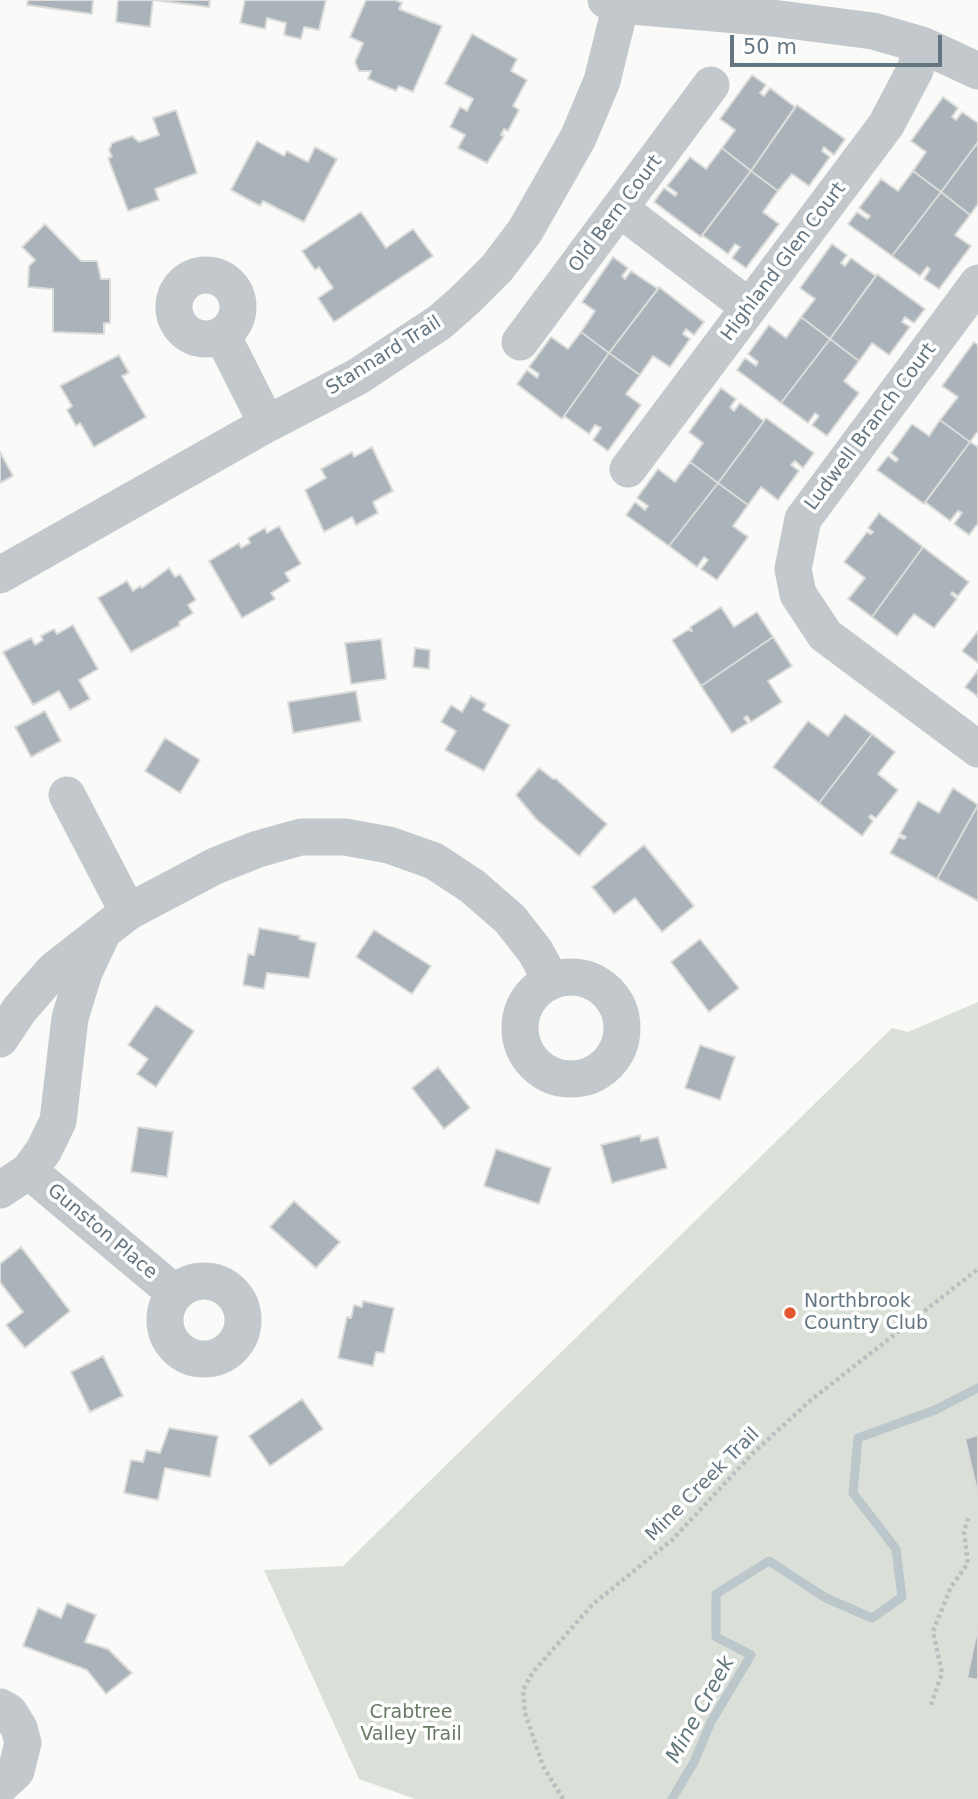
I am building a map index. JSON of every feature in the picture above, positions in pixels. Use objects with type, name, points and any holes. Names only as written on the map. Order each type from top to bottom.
[{"type":"street","points":[[616,2],[824,23],[873,31],[922,45],[978,71]]},
{"type":"street","name":"Stannard Trail","points":[[0,575],[267,424],[357,377],[440,322],[497,268],[546,197],[578,138],[602,81],[616,2]]},
{"type":"street","name":"Highland Glen Court","points":[[628,469],[891,117],[915,70],[922,45]]},
{"type":"street","name":"Old Bern Court","points":[[520,342],[710,85]]},
{"type":"street","points":[[620,209],[750,307]]},
{"type":"street","name":"Ludwell Branch Court","points":[[978,283],[803,519],[793,569],[798,594],[825,635],[978,750]]},
{"type":"street","points":[[222,335],[267,424]]},
{"type":"street","points":[[67,795],[116,920]]},
{"type":"street","points":[[0,1039],[20,1009],[54,970],[116,920],[215,866],[258,849],[302,837],[345,837],[389,845],[434,861],[472,886],[510,919],[535,951],[551,980]]},
{"type":"street","points":[[14,1181],[44,1150],[58,1121],[70,1018],[84,972],[116,920]]},
{"type":"street","name":"Gunston Place","points":[[14,1181],[175,1293]]},
{"type":"street","points":[[0,1707],[14,1720],[23,1743],[16,1771],[0,1786]]},
{"type":"path","name":"Mine Creek Trail","points":[[563,1799],[543,1766],[525,1713],[523,1690],[533,1672],[593,1604],[671,1540],[752,1454],[811,1400],[978,1269]]},
{"type":"path","points":[[931,1705],[942,1673],[933,1631],[951,1587],[968,1563],[964,1532],[969,1515]]},
{"type":"green space","name":"Northbrook Country Club","points":[[978,1002],[978,1799],[415,1799],[359,1779],[264,1570],[343,1566],[892,1028],[908,1032]]},
{"type":"building","points":[[28,0],[93,0],[92,14],[27,5]]},
{"type":"building","points":[[118,0],[153,0],[150,27],[116,22]]},
{"type":"building","points":[[153,0],[210,0],[209,7]]},
{"type":"building","points":[[245,0],[326,0],[319,30],[304,27],[301,39],[284,35],[286,23],[267,18],[265,29],[240,23]]},
{"type":"building","points":[[366,0],[395,0],[402,3],[399,9],[442,26],[413,92],[399,86],[396,91],[368,79],[371,71],[359,71],[355,62],[363,43],[350,37]]},
{"type":"building","points":[[472,34],[517,59],[511,71],[527,80],[513,106],[519,110],[508,131],[504,129],[501,135],[504,136],[487,163],[458,148],[465,135],[450,127],[460,107],[467,111],[473,99],[445,84]]},
{"type":"building","points":[[752,75],[766,85],[760,93],[764,96],[770,88],[795,107],[751,171],[722,148],[735,130],[720,119]]},
{"type":"building","points":[[943,97],[958,108],[952,117],[956,120],[962,112],[978,123],[978,142],[941,192],[913,171],[926,152],[911,141]]},
{"type":"building","points":[[797,105],[845,139],[834,155],[824,147],[822,151],[830,157],[809,186],[792,174],[778,191],[751,171]]},
{"type":"building","points":[[176,110],[197,173],[155,189],[159,200],[128,211],[108,158],[112,157],[109,150],[112,143],[132,136],[139,142],[159,135],[153,118]]},
{"type":"building","points":[[257,141],[284,156],[287,151],[308,162],[315,147],[337,159],[304,222],[263,201],[260,206],[231,190]]},
{"type":"building","points":[[978,142],[978,204],[970,215],[941,192]]},
{"type":"building","points":[[722,148],[751,171],[701,237],[654,202],[664,188],[675,196],[677,193],[667,186],[690,157],[706,169]]},
{"type":"building","points":[[751,171],[778,191],[763,212],[779,224],[746,268],[732,258],[740,247],[735,244],[728,254],[702,235]]},
{"type":"building","points":[[913,171],[941,192],[892,256],[848,224],[857,212],[867,219],[870,216],[859,208],[881,179],[898,191]]},
{"type":"building","points":[[941,192],[970,215],[955,235],[971,246],[939,289],[924,279],[930,269],[927,267],[920,276],[892,256]]},
{"type":"building","points":[[361,212],[386,248],[413,229],[433,256],[334,322],[318,298],[333,288],[319,267],[315,270],[302,251]]},
{"type":"building","points":[[45,224],[81,261],[97,261],[101,279],[110,279],[110,323],[104,323],[104,334],[53,332],[53,289],[28,287],[29,266],[35,260],[22,247]]},
{"type":"building","points":[[832,244],[847,255],[841,263],[845,266],[851,258],[876,276],[830,339],[801,317],[815,299],[800,288]]},
{"type":"building","points":[[613,257],[628,268],[622,276],[625,279],[631,271],[658,289],[609,353],[581,332],[595,311],[582,302]]},
{"type":"building","points":[[877,274],[925,309],[914,323],[905,317],[902,322],[910,327],[889,355],[872,343],[859,361],[830,339]]},
{"type":"building","points":[[659,287],[704,322],[694,335],[686,329],[683,334],[690,339],[670,367],[653,356],[640,375],[609,353]]},
{"type":"building","points":[[801,317],[830,339],[781,403],[737,370],[745,358],[756,366],[758,362],[748,354],[769,325],[786,338]]},
{"type":"building","points":[[581,332],[609,353],[562,419],[517,384],[527,370],[537,378],[539,374],[529,367],[551,337],[568,349]]},
{"type":"building","points":[[830,339],[859,361],[844,381],[859,393],[827,436],[812,425],[819,416],[815,413],[808,423],[781,403]]},
{"type":"building","points":[[974,342],[978,345],[978,431],[970,442],[940,420],[958,397],[942,386]]},
{"type":"building","points":[[609,353],[640,375],[626,394],[641,405],[608,451],[593,440],[601,428],[595,425],[589,434],[564,416]]},
{"type":"building","points":[[119,355],[129,373],[122,376],[146,417],[94,447],[80,423],[76,426],[67,410],[72,406],[60,386]]},
{"type":"building","points":[[721,388],[736,399],[730,407],[734,411],[740,403],[764,421],[718,483],[690,462],[703,443],[689,432]]},
{"type":"building","points":[[766,418],[814,453],[803,468],[795,461],[791,465],[799,471],[778,500],[761,487],[748,505],[718,483]]},
{"type":"building","points":[[940,420],[970,442],[924,504],[877,470],[888,456],[896,462],[898,459],[891,453],[912,424],[929,436]]},
{"type":"building","points":[[970,442],[978,447],[978,523],[969,535],[954,524],[962,513],[958,511],[950,521],[925,502]]},
{"type":"building","points":[[372,447],[393,491],[373,502],[378,513],[356,525],[352,517],[324,532],[305,490],[326,478],[321,469],[352,452],[354,457]]},
{"type":"building","points":[[0,452],[13,476],[0,483]]},
{"type":"building","points":[[690,462],[718,483],[669,546],[626,515],[635,502],[645,510],[648,506],[637,498],[658,469],[675,482]]},
{"type":"building","points":[[718,483],[748,505],[733,526],[748,537],[717,580],[701,569],[708,560],[704,557],[697,567],[669,546]]},
{"type":"building","points":[[879,513],[923,547],[872,617],[848,599],[865,578],[844,562],[867,532],[873,532],[868,528]]},
{"type":"building","points":[[279,526],[301,564],[285,573],[290,581],[271,593],[275,599],[242,618],[209,561],[239,543],[241,548],[250,543],[248,538],[265,528],[267,533]]},
{"type":"building","points":[[923,547],[969,582],[958,596],[952,592],[957,599],[934,628],[914,614],[897,636],[872,617]]},
{"type":"building","points":[[169,568],[175,577],[180,574],[196,600],[188,605],[193,613],[179,622],[180,625],[131,652],[98,598],[127,581],[133,591],[140,586],[142,588]]},
{"type":"building","points":[[721,607],[734,627],[757,612],[773,637],[701,686],[672,640],[688,630],[692,631],[690,627]]},
{"type":"building","points":[[73,625],[98,669],[79,680],[90,699],[70,710],[59,691],[33,705],[3,652],[31,638],[35,645],[43,640],[41,636],[54,629],[57,634]]},
{"type":"building","points":[[978,631],[978,663],[962,651]]},
{"type":"building","points":[[773,637],[792,666],[768,681],[782,702],[751,722],[747,716],[744,718],[748,723],[732,733],[701,686]]},
{"type":"building","points":[[381,639],[386,679],[351,684],[345,643]]},
{"type":"building","points":[[415,648],[430,650],[429,669],[413,667]]},
{"type":"building","points":[[978,670],[978,697],[965,687]]},
{"type":"building","points":[[356,691],[361,721],[293,733],[288,702]]},
{"type":"building","points":[[471,696],[486,704],[483,710],[510,725],[484,771],[445,750],[456,731],[441,722],[451,705],[462,712]]},
{"type":"building","points":[[45,711],[61,741],[31,757],[15,727]]},
{"type":"building","points":[[845,714],[872,734],[819,803],[773,767],[808,721],[828,736]]},
{"type":"building","points":[[872,734],[895,752],[878,774],[898,790],[876,818],[871,815],[869,817],[873,821],[862,836],[819,803]]},
{"type":"building","points":[[165,738],[200,760],[180,793],[145,771]]},
{"type":"building","points":[[539,768],[556,779],[607,824],[579,856],[536,819],[516,795]]},
{"type":"building","points":[[953,788],[978,805],[937,879],[890,853],[899,837],[906,837],[900,834],[918,801],[939,813]]},
{"type":"building","points":[[978,805],[978,901],[937,879]]},
{"type":"building","points":[[644,845],[694,906],[662,932],[635,898],[614,914],[592,887]]},
{"type":"building","points":[[259,928],[300,936],[299,939],[316,943],[309,978],[267,973],[264,989],[243,985],[248,954],[254,955]]},
{"type":"building","points":[[374,930],[431,966],[412,994],[356,957]]},
{"type":"building","points":[[700,939],[739,988],[709,1012],[671,962]]},
{"type":"building","points":[[156,1005],[194,1031],[156,1087],[137,1074],[148,1059],[128,1045]]},
{"type":"building","points":[[700,1045],[735,1057],[720,1100],[685,1088]]},
{"type":"building","points":[[438,1067],[470,1108],[444,1129],[412,1088]]},
{"type":"building","points":[[138,1127],[173,1132],[167,1177],[131,1172]]},
{"type":"building","points":[[640,1135],[641,1141],[658,1137],[667,1168],[612,1183],[601,1145]]},
{"type":"building","points":[[496,1149],[551,1168],[539,1204],[484,1186]]},
{"type":"building","points":[[294,1201],[340,1242],[316,1268],[270,1227]]},
{"type":"building","points":[[21,1247],[70,1311],[25,1348],[6,1325],[23,1312],[0,1282],[0,1264]]},
{"type":"building","points":[[363,1301],[394,1308],[384,1353],[376,1352],[373,1366],[338,1358],[347,1317],[351,1318],[354,1305],[362,1307]]},
{"type":"building","points":[[103,1356],[123,1396],[90,1412],[71,1372]]},
{"type":"building","points":[[302,1399],[323,1429],[270,1466],[249,1436]]},
{"type":"building","points":[[169,1428],[218,1436],[210,1477],[165,1468],[158,1500],[124,1493],[131,1460],[143,1462],[146,1450],[160,1453]]},
{"type":"building","points":[[978,1435],[978,1495],[965,1439]]},
{"type":"building","points":[[67,1603],[96,1615],[85,1642],[108,1649],[132,1673],[106,1694],[87,1670],[23,1646],[38,1608],[61,1618]]},
{"type":"building","points":[[978,1626],[978,1680],[967,1678]]},
{"type":"waterway","name":"Mine Creek","points":[[672,1799],[694,1762],[711,1722],[751,1655],[716,1637],[716,1594],[769,1561],[826,1598],[872,1618],[902,1597],[896,1549],[853,1493],[858,1438],[935,1410],[978,1388]]},
{"type":"place","name":"Northbrook Country Club","points":[[790,1313]]},
{"type":"park label","name":"Crabtree Valley Trail","points":[[411,1724]]}]
